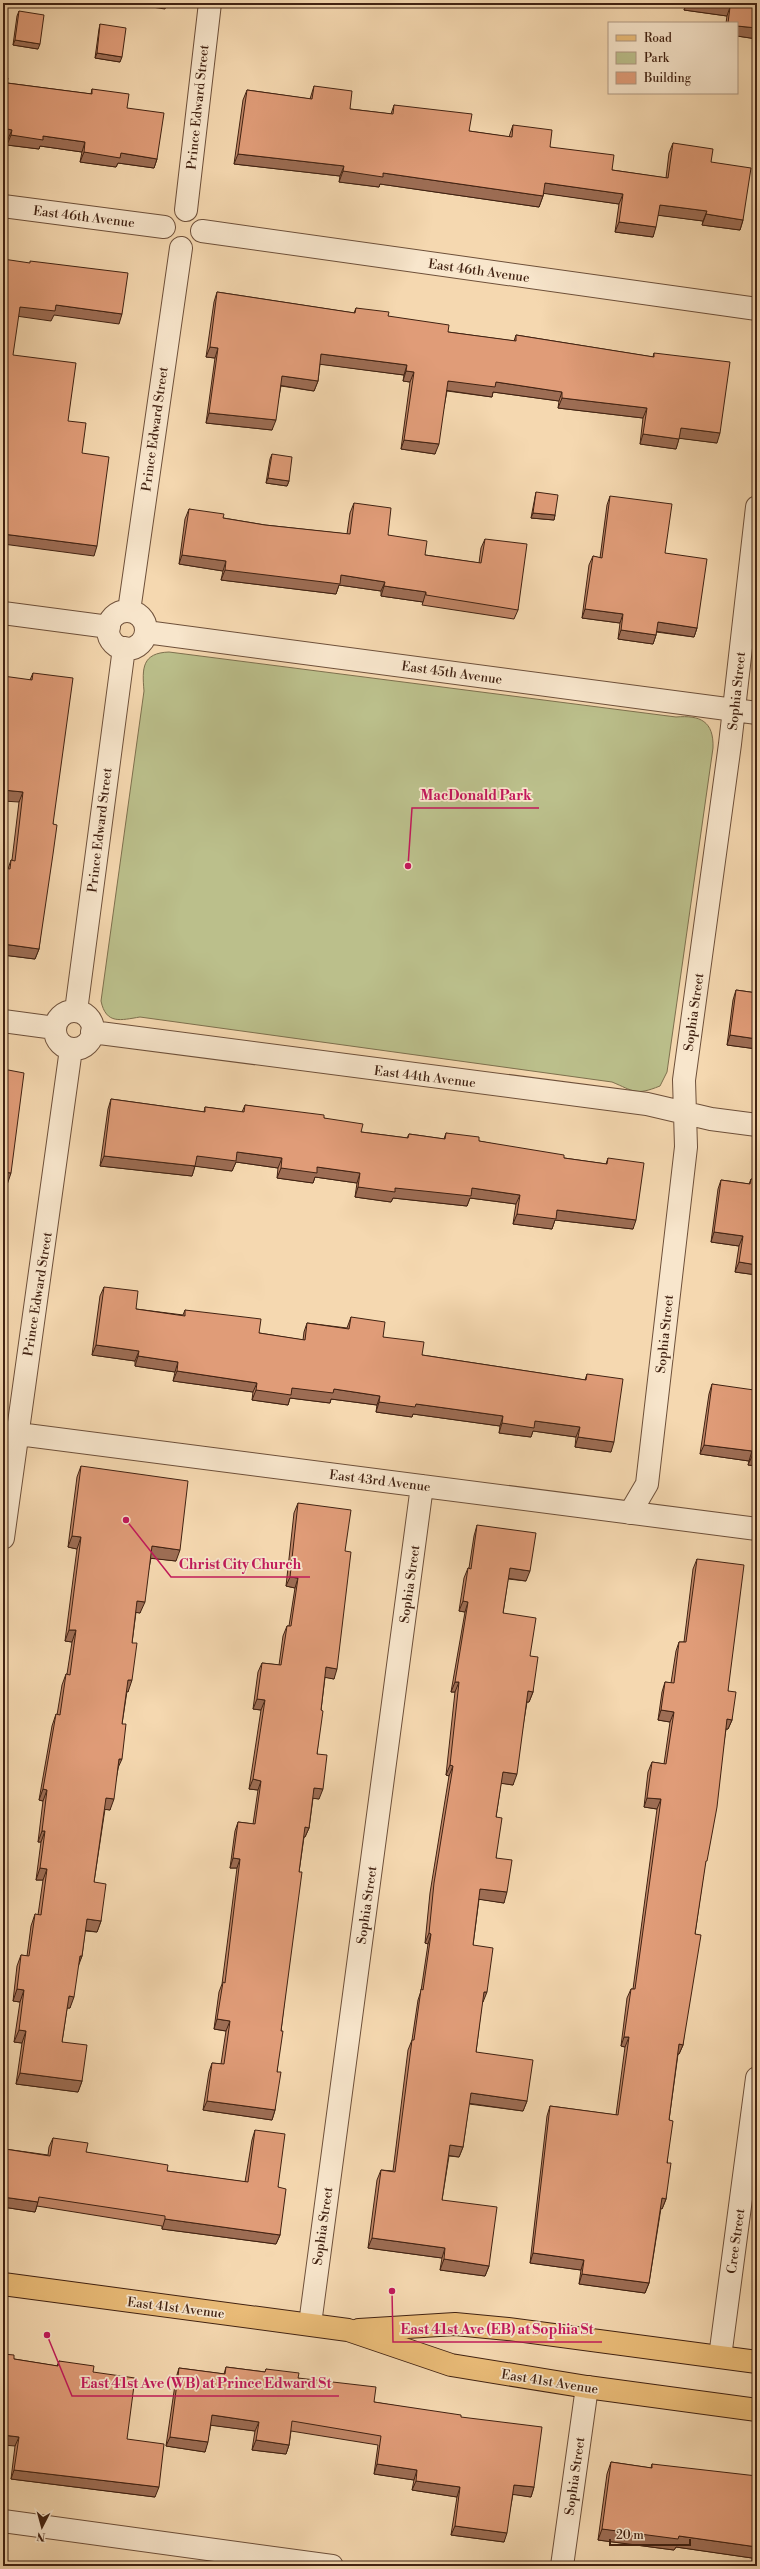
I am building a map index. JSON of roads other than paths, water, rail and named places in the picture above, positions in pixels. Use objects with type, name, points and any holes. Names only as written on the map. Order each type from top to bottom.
[{"type":"main road","name":"East 41st Avenue","points":[[3,2284],[348,2330],[451,2365],[587,2387],[757,2410]]},
{"type":"main road","name":"East 41st Avenue","points":[[348,2330],[455,2324],[508,2329],[757,2362]]},
{"type":"street","name":"Prince Edward Street","points":[[186,210],[210,3]]},
{"type":"street","name":"East 46th Avenue","points":[[3,206],[164,226]]},
{"type":"street","points":[[180,210],[186,210],[192,212],[200,220],[202,231],[192,245],[181,248],[170,243],[164,226],[170,216],[180,210]]},
{"type":"street","name":"East 46th Avenue","points":[[202,231],[757,309]]},
{"type":"street","name":"Prince Edward Street","points":[[129,611],[181,248]]},
{"type":"street","name":"Sophia Street","points":[[630,1513],[647,1484],[686,1147],[684,1080],[734,710],[757,507]]},
{"type":"street","points":[[129,611],[135,612],[144,620],[146,632],[144,638],[136,647],[124,648],[111,638],[109,627],[113,617],[129,611]]},
{"type":"street","points":[[3,613],[109,627]]},
{"type":"street","name":"East 45th Avenue","points":[[146,632],[757,713]]},
{"type":"street","name":"Prince Edward Street","points":[[76,1011],[124,648]]},
{"type":"street","points":[[76,1011],[87,1017],[92,1032],[83,1047],[71,1049],[57,1040],[55,1028],[57,1022],[64,1014],[76,1011]]},
{"type":"street","points":[[3,1021],[55,1028]]},
{"type":"street","name":"East 44th Avenue","points":[[92,1032],[647,1104],[685,1113],[757,1125]]},
{"type":"street","name":"Prince Edward Street","points":[[3,1538],[10,1432],[71,1049]]},
{"type":"street","name":"East 43rd Avenue","points":[[10,1432],[757,1530]]},
{"type":"street","name":"Sophia Street","points":[[310,2324],[422,1486]]},
{"type":"street","name":"Cree Street","points":[[720,2357],[757,2078]]},
{"type":"street","name":"Sophia Street","points":[[562,2566],[587,2387]]},
{"type":"street","points":[[3,2521],[332,2566]]},
{"type":"place","name":"MacDonald Park","points":[[408,866]]},
{"type":"place","name":"Christ City Church","points":[[126,1520]]},
{"type":"place","name":"East 41st Ave (EB) at Sophia St","points":[[392,2291]]},
{"type":"place","name":"East 41st Ave (WB) at Prince Edward St","points":[[47,2335]]}]
